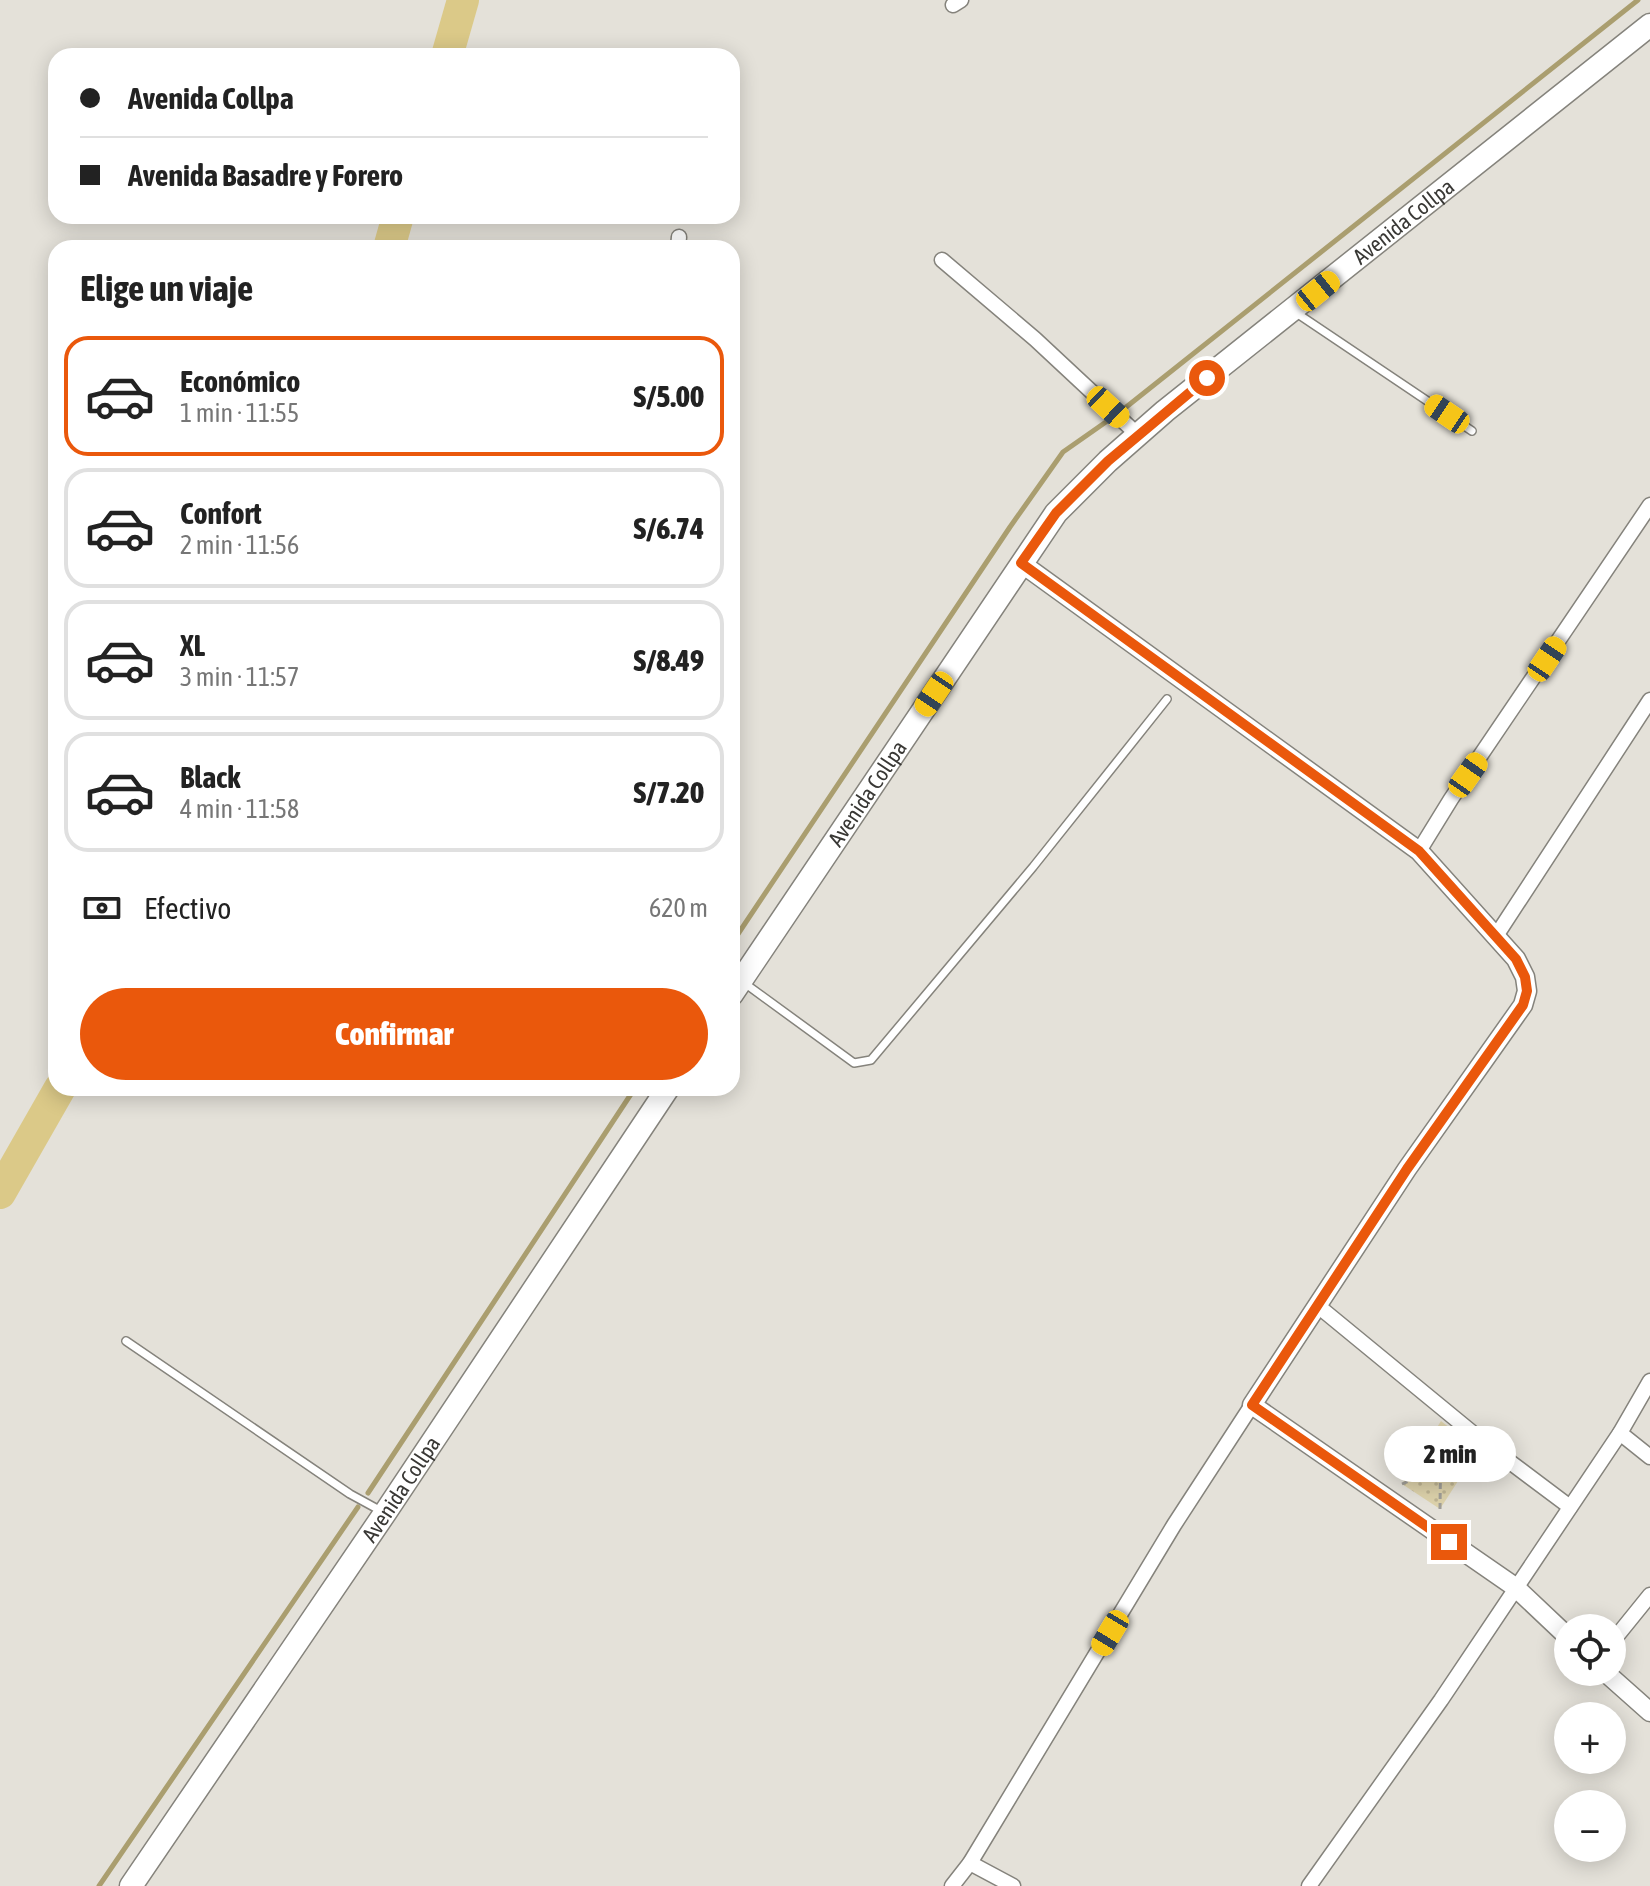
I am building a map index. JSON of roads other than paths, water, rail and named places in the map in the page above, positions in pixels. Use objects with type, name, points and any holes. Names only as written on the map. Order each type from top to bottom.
[{"type":"main road","name":"Avenida Collpa","points":[[740,982],[1056,513],[1138,435],[1647,32]]},
{"type":"main road","name":"Avenida Collpa","points":[[131,1886],[385,1513],[663,1096]]},
{"type":"street","points":[[942,260],[1035,339],[1138,435]]},
{"type":"street","points":[[1419,851],[1650,505]]},
{"type":"street","points":[[952,1886],[970,1863],[1174,1525],[1407,1169],[1516,1015],[1527,991],[1525,977],[1516,959],[1419,851],[1021,563]]},
{"type":"street","points":[[1496,936],[1650,700]]},
{"type":"street","points":[[1318,1306],[1486,1444],[1570,1507]]},
{"type":"street","points":[[1309,1886],[1441,1700],[1620,1433],[1650,1381]]},
{"type":"street","points":[[1252,1405],[1515,1587],[1554,1624]]},
{"type":"street","points":[[1620,1433],[1650,1457]]},
{"type":"street","points":[[1626,1625],[1650,1595]]},
{"type":"street","points":[[1621,1686],[1650,1712]]},
{"type":"street","points":[[970,1863],[1013,1886]]},
{"type":"lane","points":[[1293,311],[1472,431]]},
{"type":"lane","points":[[740,991],[854,1063],[871,1060],[1033,867],[1167,699]]},
{"type":"lane","points":[[126,1341],[350,1494],[385,1513]]},
{"type":"waterway","points":[[449,48],[463,0]]},
{"type":"waterway","points":[[1125,408],[1638,0]]},
{"type":"waterway","points":[[391,240],[396,224]]},
{"type":"waterway","points":[[740,931],[1063,452],[1113,417]]},
{"type":"waterway","points":[[0,1193],[55,1096]]},
{"type":"waterway","points":[[368,1493],[630,1096]]},
{"type":"waterway","points":[[99,1886],[358,1507]]}]
